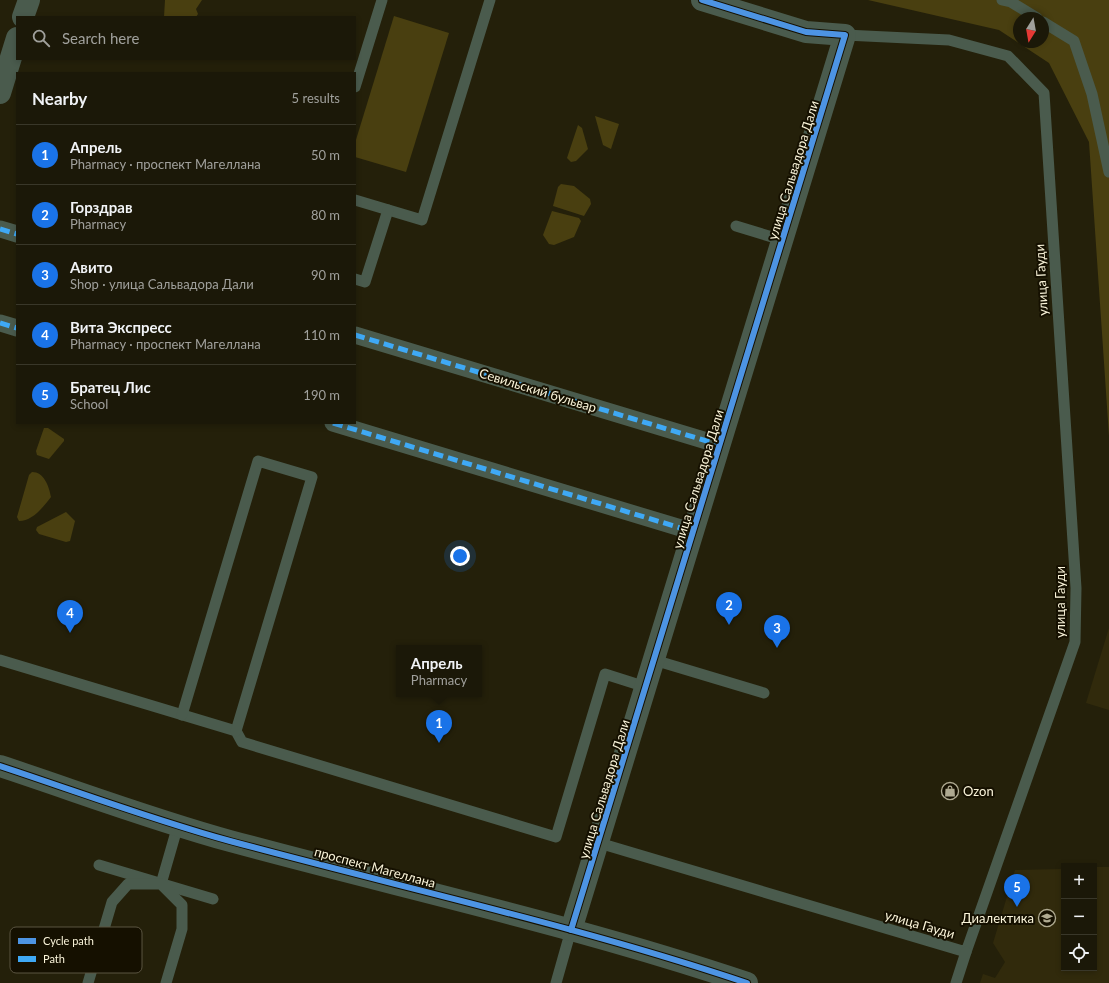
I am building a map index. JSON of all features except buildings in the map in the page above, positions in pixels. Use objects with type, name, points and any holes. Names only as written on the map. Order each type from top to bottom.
[{"type":"street","points":[[24,16],[29,0]]},
{"type":"street","points":[[702,0],[806,32],[845,35]]},
{"type":"street","name":"улица Сальвадора Дали","points":[[571,930],[599,843],[845,35]]},
{"type":"street","points":[[0,93],[16,41]]},
{"type":"street","points":[[0,229],[16,234]]},
{"type":"street","points":[[0,323],[16,328]]},
{"type":"street","name":"Севильский бульвар","points":[[356,335],[720,444]]},
{"type":"street","points":[[336,424],[694,532]]},
{"type":"street","name":"проспект Магеллана","points":[[0,766],[229,841],[571,930],[686,963],[747,983]]},
{"type":"lane","points":[[356,84],[382,0]]},
{"type":"lane","points":[[356,200],[422,220],[490,0]]},
{"type":"lane","points":[[1002,0],[1011,2],[1027,12]]},
{"type":"lane","points":[[1049,26],[1074,41],[1092,94],[1109,172]]},
{"type":"lane","name":"улица Гауди","points":[[599,843],[966,952],[1075,642],[1076,588],[1044,93],[1008,56],[949,40],[845,35]]},
{"type":"lane","points":[[356,279],[366,282],[388,210]]},
{"type":"lane","points":[[736,226],[782,240]]},
{"type":"lane","points":[[182,715],[258,461],[312,477],[236,731]]},
{"type":"lane","points":[[0,660],[236,731],[242,742],[556,837],[605,674],[646,687]]},
{"type":"lane","points":[[654,660],[764,693]]},
{"type":"lane","points":[[162,884],[178,825]]},
{"type":"lane","points":[[99,865],[213,899]]},
{"type":"lane","points":[[105,927],[112,902],[128,884],[162,884],[182,905],[182,929],[166,983]]},
{"type":"lane","points":[[556,983],[571,930]]},
{"type":"lane","points":[[956,983],[966,952]]},
{"type":"lane","points":[[88,983],[91,973]]},
{"type":"shaded area","points":[[165,0],[202,0],[196,9],[198,14],[197,16],[164,16]]},
{"type":"shaded area","points":[[868,0],[1109,0],[1109,436],[1089,142],[1049,63],[1026,48],[1049,48],[1049,12],[1013,12],[1013,39],[999,30]]},
{"type":"shaded area","points":[[394,16],[449,33],[406,172],[356,157],[356,140]]},
{"type":"shaded area","points":[[595,116],[619,124],[611,149],[603,145]]},
{"type":"shaded area","points":[[578,125],[582,128],[588,149],[576,161],[571,162],[567,158]]},
{"type":"shaded area","points":[[561,184],[574,186],[590,199],[591,204],[584,216],[553,206],[558,187]]},
{"type":"shaded area","points":[[552,211],[579,218],[581,221],[574,237],[554,245],[549,244],[543,235]]},
{"type":"shaded area","points":[[44,428],[48,428],[64,439],[49,459],[37,455],[36,451]]},
{"type":"shaded area","points":[[32,472],[40,474],[43,477],[49,488],[51,497],[41,509],[29,519],[19,521],[17,517],[29,475]]},
{"type":"shaded area","points":[[66,512],[75,521],[70,541],[66,542],[39,534],[36,530],[37,527]]},
{"type":"shaded area","points":[[1109,628],[1109,710],[1086,703]]},
{"type":"shaded area","points":[[1097,867],[1109,867],[1109,983],[980,983],[983,974],[995,978],[1005,962],[993,943],[1015,870],[1061,869],[1061,971],[1097,971]]},
{"type":"marked path","points":[[0,229],[16,234]]},
{"type":"marked path","points":[[0,323],[16,328]]},
{"type":"marked path","points":[[356,335],[720,445]]},
{"type":"marked path","points":[[336,424],[694,532]]},
{"type":"cycle path","points":[[571,930],[845,35],[806,32],[702,0]]},
{"type":"cycle path","points":[[0,766],[143,815],[201,833],[555,925],[683,962],[747,983]]},
{"type":"place","name":"Горздрав","points":[[729,625]]},
{"type":"place","name":"Вита Экспресс","points":[[70,633]]},
{"type":"place","name":"Авито","points":[[777,648]]},
{"type":"place","name":"Апрель","points":[[439,743]]},
{"type":"place","name":"Ozon","points":[[950,791]]},
{"type":"place","name":"Братец Лис","points":[[1017,907]]},
{"type":"place","name":"Диалектика","points":[[1047,918]]}]
